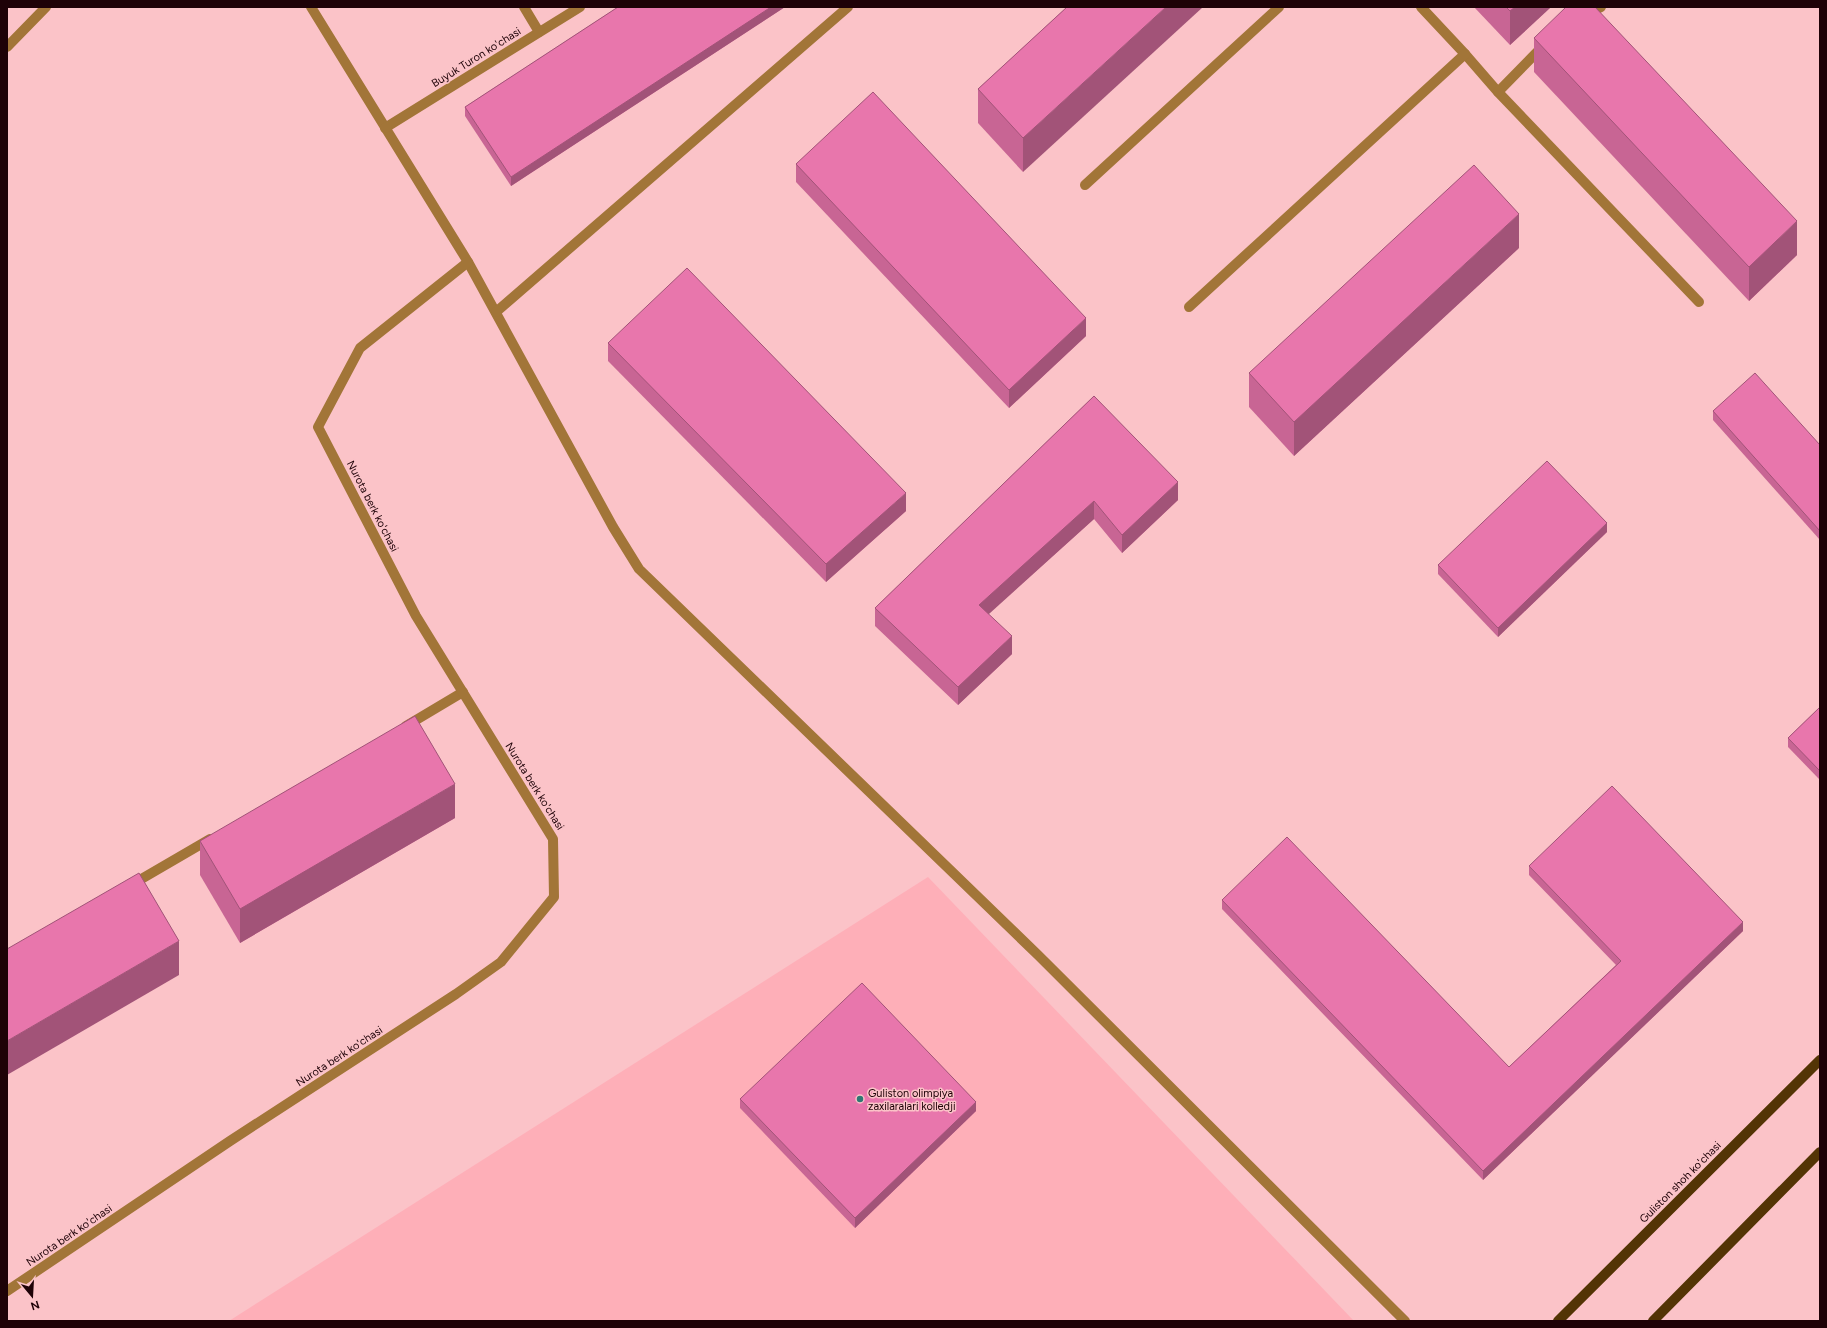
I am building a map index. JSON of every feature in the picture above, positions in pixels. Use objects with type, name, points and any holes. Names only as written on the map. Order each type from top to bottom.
[{"type":"main road","name":"Guliston shoh ko'chasi","points":[[1558,1321],[1820,1060]]},
{"type":"main road","points":[[1653,1321],[1820,1152]]},
{"type":"street","points":[[7,46],[46,7]]},
{"type":"street","points":[[311,7],[468,262],[613,526],[639,569],[1032,950],[1405,1321]]},
{"type":"street","points":[[524,7],[539,32]]},
{"type":"street","name":"Buyuk Turon ko'chasi","points":[[385,128],[580,7]]},
{"type":"street","points":[[496,312],[848,7]]},
{"type":"street","points":[[1085,185],[1279,7]]},
{"type":"street","points":[[1422,7],[1466,54],[1498,92],[1699,302]]},
{"type":"street","points":[[1576,19],[1601,7]]},
{"type":"street","points":[[1498,92],[1548,42]]},
{"type":"street","points":[[1189,307],[1466,54]]},
{"type":"street","name":"Nurota berk ko'chasi","points":[[7,1291],[237,1136],[456,994],[501,962],[554,897],[554,839],[416,616],[318,427],[360,348],[468,262]]},
{"type":"street","points":[[394,732],[463,692]]},
{"type":"street","points":[[124,889],[221,833]]},
{"type":"shaded area","name":"Guliston olimpiya zaxilaralari kolledji","points":[[928,877],[1354,1321],[229,1321]]},
{"type":"building","points":[[618,7],[771,7],[511,177],[465,107]]},
{"type":"building","points":[[1067,7],[1166,7],[1023,138],[978,89]]},
{"type":"building","points":[[1506,7],[1515,7],[1510,11]]},
{"type":"building","points":[[1566,7],[1595,7],[1797,221],[1749,267],[1534,38]]},
{"type":"building","points":[[873,92],[1086,318],[1009,390],[796,164]]},
{"type":"building","points":[[1474,165],[1519,214],[1294,422],[1249,373]]},
{"type":"building","points":[[687,268],[906,493],[826,564],[608,343]]},
{"type":"building","points":[[1755,373],[1820,445],[1820,531],[1713,411]]},
{"type":"building","points":[[1094,396],[1178,482],[1122,535],[1094,501],[979,605],[1012,636],[958,687],[875,608]]},
{"type":"building","points":[[1547,461],[1607,523],[1498,628],[1438,565]]},
{"type":"building","points":[[1820,707],[1820,771],[1788,738]]},
{"type":"building","points":[[415,716],[455,784],[240,909],[200,841]]},
{"type":"building","points":[[1612,786],[1743,922],[1483,1171],[1222,900],[1287,837],[1509,1067],[1621,961],[1529,866]]},
{"type":"building","points":[[139,873],[179,941],[7,1041],[7,949]]},
{"type":"building","points":[[862,983],[976,1102],[855,1218],[740,1099]]},
{"type":"place","name":"Guliston olimpiya zaxilaralari kolledji","points":[[860,1099]]}]
